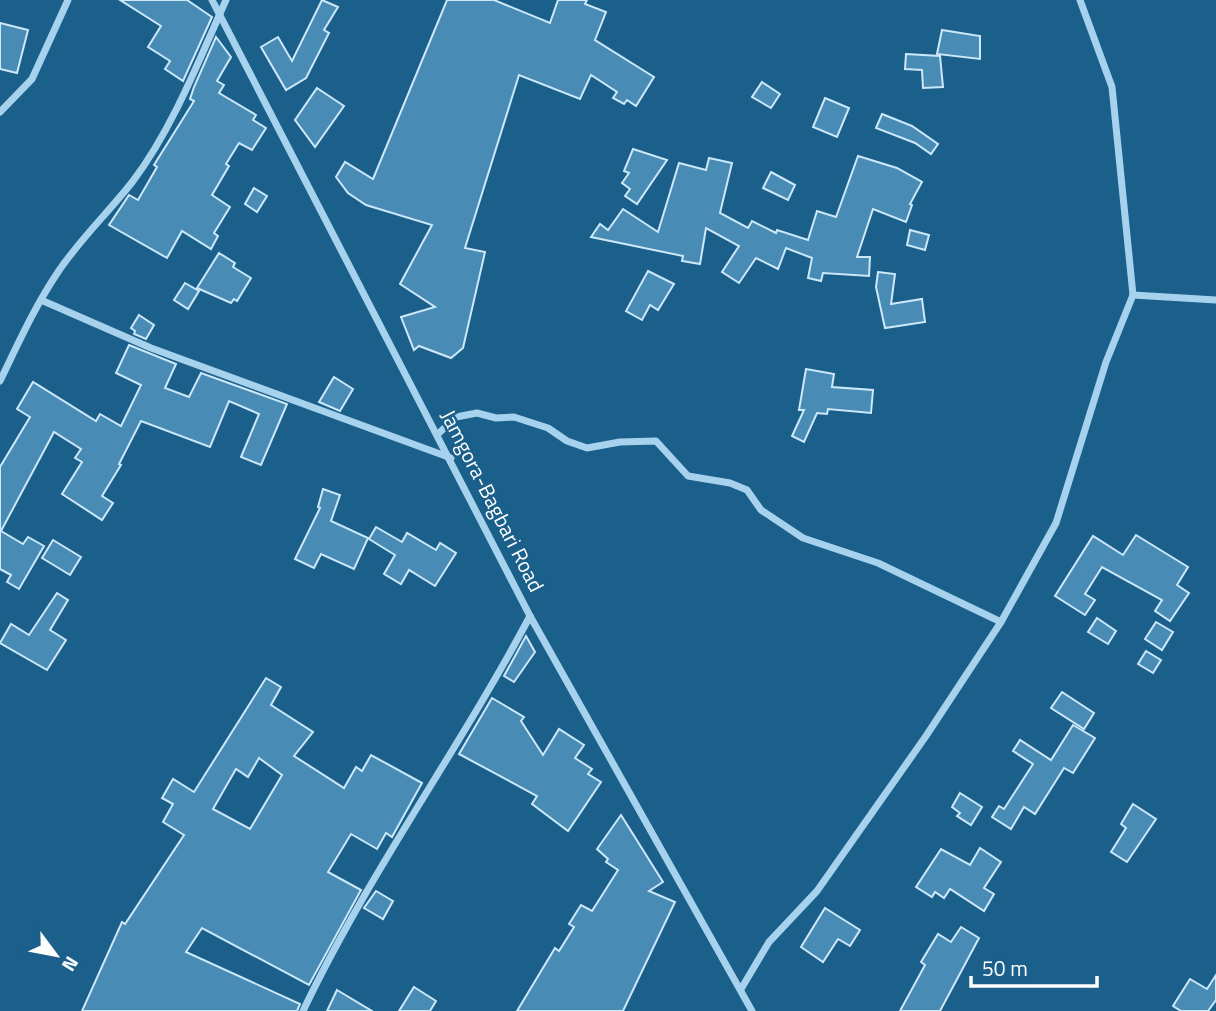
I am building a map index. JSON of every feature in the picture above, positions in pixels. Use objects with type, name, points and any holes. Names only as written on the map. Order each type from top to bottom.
[{"type":"street","points":[[0,112],[32,79],[68,0]]},
{"type":"street","name":"Jamgora-Bagbari Road","points":[[212,0],[439,433],[530,616],[671,872],[752,1011]]},
{"type":"street","points":[[0,381],[58,272],[145,161],[184,92],[226,0]]},
{"type":"street","points":[[741,989],[769,942],[817,891],[1001,622],[1056,523],[1106,362],[1133,295],[1112,87],[1080,0]]},
{"type":"street","points":[[1133,295],[1216,300]]},
{"type":"street","points":[[41,300],[164,353],[450,457]]},
{"type":"street","points":[[439,433],[456,417],[477,413],[496,418],[514,418],[548,428],[566,441],[587,448],[620,442],[656,441],[688,476],[730,483],[747,490],[761,510],[794,533],[878,563],[1001,622]]},
{"type":"street","points":[[303,1011],[350,921],[487,696],[530,616]]},
{"type":"building","points":[[120,0],[187,0],[212,17],[183,81],[165,69],[170,61],[148,47],[161,26]]},
{"type":"building","points":[[322,0],[338,7],[324,30],[329,33],[306,78],[286,90],[261,47],[278,37],[292,61]]},
{"type":"building","points":[[447,0],[494,0],[550,23],[558,0],[587,0],[585,4],[606,12],[595,40],[654,77],[636,106],[627,100],[624,104],[613,98],[617,92],[591,75],[580,99],[519,75],[465,248],[485,252],[463,348],[451,358],[419,346],[414,350],[401,317],[435,307],[400,284],[432,225],[366,205],[348,193],[336,177],[345,162],[373,179]]},
{"type":"building","points":[[0,23],[28,30],[17,73],[0,69]]},
{"type":"building","points":[[942,30],[980,36],[980,59],[937,54]]},
{"type":"building","points":[[216,37],[231,57],[217,81],[224,85],[219,93],[256,115],[253,120],[266,128],[252,150],[239,143],[226,164],[229,166],[212,195],[230,207],[214,233],[218,236],[211,249],[182,231],[167,258],[109,225],[129,195],[138,200],[157,167],[154,165],[194,101],[190,99],[194,87]]},
{"type":"building","points":[[906,54],[940,56],[943,87],[923,88],[922,70],[905,69]]},
{"type":"building","points":[[762,82],[780,94],[771,108],[752,97]]},
{"type":"building","points":[[317,88],[344,106],[315,147],[295,120]]},
{"type":"building","points":[[825,98],[849,108],[837,137],[813,127]]},
{"type":"building","points":[[882,114],[912,126],[938,144],[931,154],[915,143],[876,128]]},
{"type":"building","points":[[633,149],[667,160],[637,204],[625,196],[630,189],[622,183],[629,173],[624,171]]},
{"type":"building","points":[[858,156],[897,168],[922,182],[910,204],[912,205],[906,222],[873,209],[857,257],[870,257],[869,276],[823,273],[821,281],[808,278],[812,258],[786,248],[778,269],[756,258],[739,283],[722,272],[739,246],[706,228],[700,264],[682,261],[683,256],[591,237],[600,224],[608,230],[623,209],[658,232],[679,163],[706,170],[709,158],[732,163],[720,213],[748,228],[752,221],[776,233],[777,230],[808,240],[817,211],[836,217]]},
{"type":"building","points":[[771,172],[795,185],[788,200],[763,188]]},
{"type":"building","points":[[254,188],[267,196],[257,212],[245,204]]},
{"type":"building","points":[[910,230],[929,235],[925,250],[907,245]]},
{"type":"building","points":[[219,253],[235,263],[233,267],[251,278],[237,301],[234,299],[231,303],[197,288]]},
{"type":"building","points":[[648,271],[674,284],[658,310],[650,305],[642,320],[626,311]]},
{"type":"building","points":[[878,272],[895,274],[891,304],[922,299],[925,322],[885,328],[876,287]]},
{"type":"building","points":[[185,283],[199,291],[188,309],[174,300]]},
{"type":"building","points":[[139,315],[154,325],[146,339],[134,334],[135,331],[131,328]]},
{"type":"building","points":[[129,345],[176,364],[165,388],[189,397],[201,373],[287,404],[261,465],[241,457],[259,414],[229,401],[210,447],[141,421],[119,464],[121,465],[102,496],[113,503],[102,520],[62,494],[82,462],[75,458],[81,449],[54,432],[1,531],[23,544],[28,537],[44,546],[19,589],[7,582],[11,575],[0,569],[0,467],[30,417],[17,409],[33,382],[96,421],[100,414],[121,426],[141,385],[116,373]]},
{"type":"building","points":[[806,369],[834,374],[832,387],[873,390],[871,413],[828,409],[827,414],[817,413],[804,442],[792,436],[804,410],[799,410]]},
{"type":"building","points":[[334,377],[353,389],[340,411],[319,402]]},
{"type":"building","points":[[323,489],[340,495],[331,521],[368,538],[354,569],[321,554],[314,568],[295,559],[320,508],[318,507]]},
{"type":"building","points":[[376,527],[402,542],[407,533],[436,550],[440,543],[456,553],[435,586],[409,570],[401,584],[384,574],[395,555],[369,539]]},
{"type":"building","points":[[1136,535],[1188,567],[1177,585],[1189,593],[1170,621],[1155,611],[1162,600],[1102,567],[1085,594],[1095,600],[1085,615],[1055,596],[1093,536],[1123,555]]},
{"type":"building","points":[[53,540],[81,557],[70,575],[42,558]]},
{"type":"building","points":[[57,593],[68,600],[50,630],[66,640],[47,670],[0,643],[11,624],[29,635]]},
{"type":"building","points":[[1097,618],[1116,631],[1108,644],[1088,632]]},
{"type":"building","points":[[1156,622],[1173,632],[1162,650],[1145,639]]},
{"type":"building","points":[[526,636],[535,652],[514,682],[504,676]]},
{"type":"building","points":[[1146,651],[1161,660],[1153,673],[1138,664]]},
{"type":"building","points":[[266,678],[281,687],[271,705],[313,732],[294,756],[344,788],[356,767],[362,771],[371,755],[422,783],[392,837],[386,833],[377,849],[351,834],[328,872],[361,890],[309,985],[202,928],[186,952],[300,1004],[297,1011],[82,1011],[122,922],[125,924],[184,835],[163,822],[173,804],[162,798],[173,779],[194,792]],"holes":[[[259,758],[282,775],[250,829],[213,809],[236,769],[248,777]]]},
{"type":"building","points":[[1062,692],[1094,713],[1084,729],[1051,708]]},
{"type":"building","points":[[492,698],[524,717],[521,721],[543,755],[559,729],[584,745],[575,758],[592,769],[588,774],[601,782],[568,831],[532,804],[537,796],[459,754]]},
{"type":"building","points":[[1073,725],[1095,738],[1073,773],[1064,768],[1035,814],[1024,807],[1011,829],[992,817],[999,806],[1004,809],[1033,764],[1013,751],[1020,740],[1051,760]]},
{"type":"building","points":[[960,793],[982,807],[971,825],[957,816],[960,813],[952,807]]},
{"type":"building","points":[[1133,804],[1156,819],[1127,862],[1111,852],[1126,828],[1121,824]]},
{"type":"building","points":[[621,815],[663,882],[649,891],[675,902],[623,1011],[517,1011],[555,948],[559,951],[574,927],[569,924],[581,905],[592,911],[618,870],[606,862],[608,859],[597,849]]},
{"type":"building","points":[[980,848],[1001,862],[984,888],[994,894],[984,911],[950,889],[944,898],[935,892],[932,897],[916,887],[941,849],[970,865]]},
{"type":"building","points":[[376,891],[393,901],[383,919],[364,908]]},
{"type":"building","points":[[825,908],[860,930],[850,946],[838,939],[823,962],[801,947]]},
{"type":"building","points":[[961,927],[979,938],[940,1011],[900,1011],[925,965],[921,962],[938,934],[951,942]]},
{"type":"building","points":[[1216,975],[1216,1000],[1208,1011],[1181,1011],[1173,1006],[1190,979],[1207,989]]},
{"type":"building","points":[[414,987],[436,1001],[430,1011],[399,1011]]},
{"type":"building","points":[[337,990],[372,1011],[327,1011]]}]
